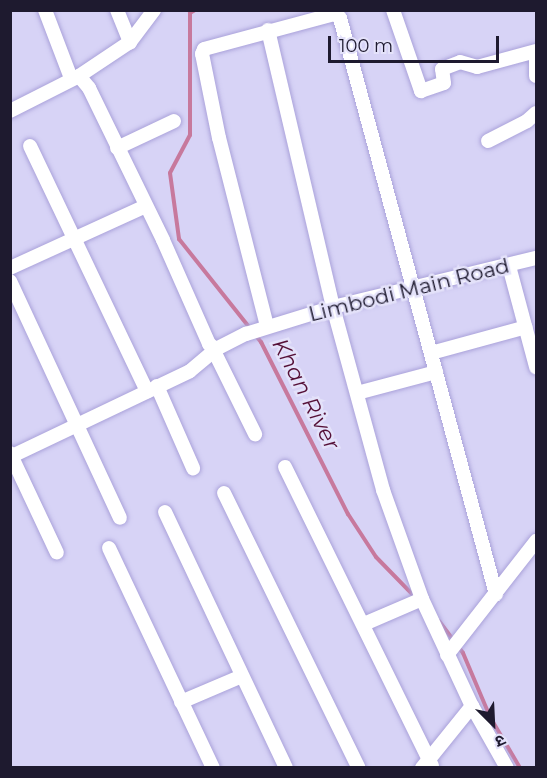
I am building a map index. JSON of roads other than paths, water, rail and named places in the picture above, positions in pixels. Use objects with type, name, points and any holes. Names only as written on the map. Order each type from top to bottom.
[{"type":"street","points":[[45,10],[146,206],[209,344],[215,350],[255,434]]},
{"type":"street","points":[[117,10],[130,42]]},
{"type":"street","points":[[11,109],[81,80],[130,42],[154,10]]},
{"type":"street","points":[[393,10],[421,91],[444,83],[442,69],[460,62],[477,67],[537,52],[537,76]]},
{"type":"street","points":[[266,327],[201,60],[204,49],[268,30],[335,14],[340,18],[496,594]]},
{"type":"street","points":[[268,30],[333,307],[383,490],[422,599],[472,706],[507,768]]},
{"type":"street","points":[[488,141],[527,121],[537,113]]},
{"type":"street","points":[[117,148],[174,121]]},
{"type":"street","points":[[30,146],[193,468]]},
{"type":"street","points":[[10,268],[146,206]]},
{"type":"street","name":"Limbodi Main Road","points":[[11,455],[190,371],[215,350],[246,334],[333,307],[537,258]]},
{"type":"street","points":[[509,266],[537,367]]},
{"type":"street","points":[[10,281],[120,518]]},
{"type":"street","points":[[431,353],[526,327]]},
{"type":"street","points":[[357,393],[436,372]]},
{"type":"street","points":[[11,455],[57,553]]},
{"type":"street","points":[[285,467],[364,624],[428,765],[472,706]]},
{"type":"street","points":[[224,493],[358,768]]},
{"type":"street","points":[[165,512],[285,768]]},
{"type":"street","points":[[447,655],[537,541]]},
{"type":"street","points":[[109,548],[213,768]]},
{"type":"street","points":[[364,624],[422,599]]},
{"type":"street","points":[[181,702],[242,676]]},
{"type":"waterway","name":"Khan River","points":[[195,10],[190,13],[190,135],[170,173],[179,239],[261,342],[348,514],[376,557],[415,597]]},
{"type":"waterway","name":"Khan River","points":[[439,621],[463,653],[490,717],[520,768]]}]
